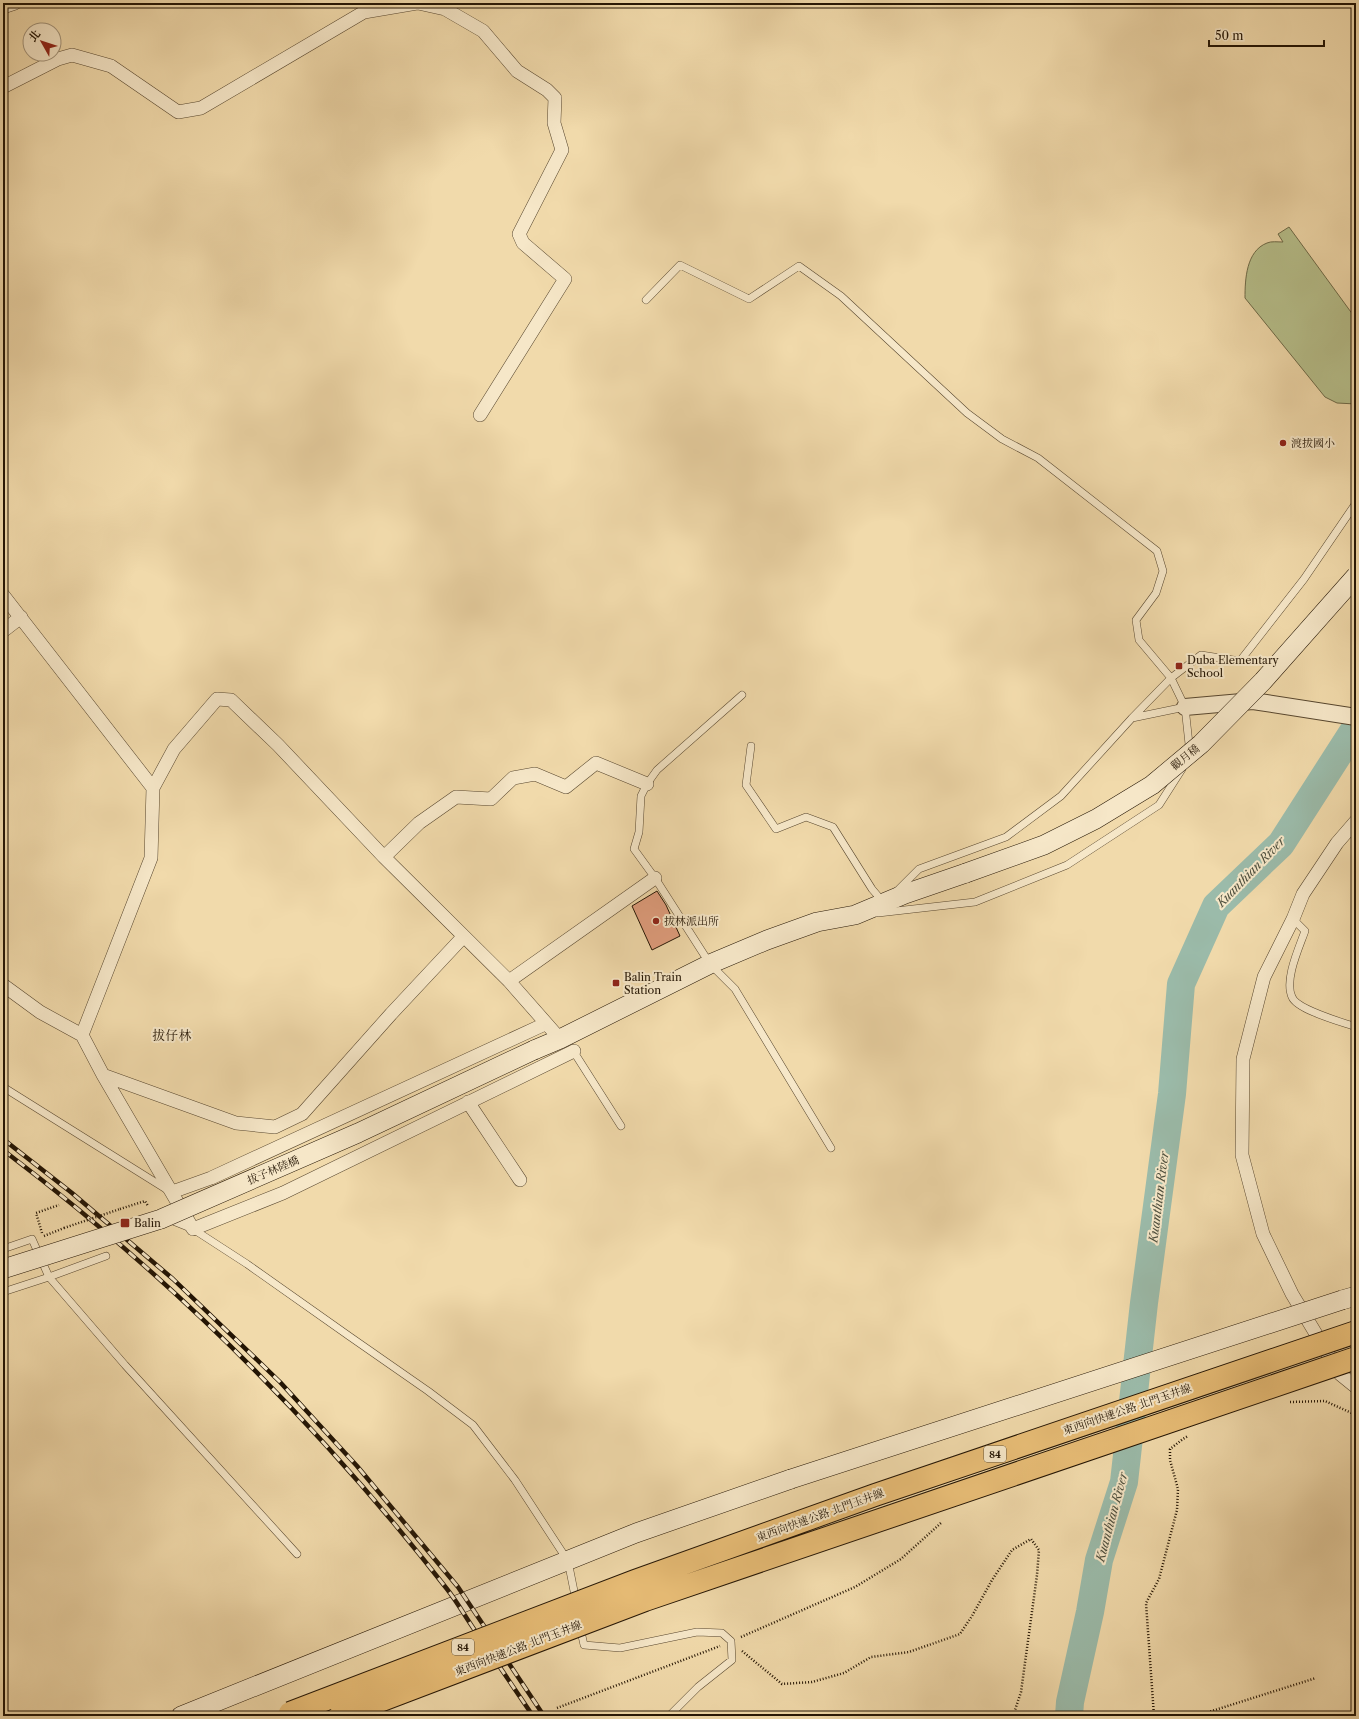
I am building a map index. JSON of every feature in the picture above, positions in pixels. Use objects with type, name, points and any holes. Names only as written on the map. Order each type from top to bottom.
[{"type":"highway","name":"東西向快速公路 北門玉井線","points":[[290,1712],[636,1581],[874,1495],[1356,1332]]},
{"type":"highway","name":"東西向快速公路 北門玉井線","points":[[340,1716],[660,1595],[1356,1358]]},
{"type":"main road","name":"觀月穚","points":[[710,964],[767,940],[817,922],[855,915],[905,894],[1044,845],[1096,819],[1152,785],[1201,744],[1253,692],[1356,576]]},
{"type":"main road","name":"拔子林陸橋","points":[[3,1270],[161,1218],[358,1133],[560,1039],[710,964]]},
{"type":"main road","points":[[181,1716],[636,1533],[791,1479],[1349,1298]]},
{"type":"street","points":[[3,7],[14,3]]},
{"type":"street","points":[[3,87],[58,59],[72,55],[111,66],[178,112],[201,108],[364,12],[417,3],[445,9],[483,31],[517,71],[547,90],[555,98],[554,123],[562,150],[519,234],[523,242],[565,279],[480,415]]},
{"type":"street","points":[[3,595],[153,788]]},
{"type":"street","points":[[3,631],[21,617]]},
{"type":"street","points":[[82,1035],[150,858],[153,788],[174,749],[217,699],[231,700],[278,745],[384,857],[509,982],[560,1039]]},
{"type":"street","points":[[1185,707],[1253,701],[1356,717]]},
{"type":"street","points":[[384,857],[419,823],[456,797],[491,799],[513,778],[535,774],[566,786],[596,763],[647,784]]},
{"type":"street","points":[[1356,820],[1337,843],[1303,894],[1293,919],[1264,977],[1243,1059],[1242,1155],[1263,1234],[1289,1288],[1340,1374],[1356,1387]]},
{"type":"street","points":[[509,982],[655,878]]},
{"type":"street","points":[[103,1075],[236,1124],[275,1127],[302,1114],[391,1014],[463,937]]},
{"type":"street","points":[[3,985],[40,1012],[82,1035],[103,1075],[193,1229],[283,1193],[574,1051]]},
{"type":"street","points":[[172,1192],[218,1175],[545,1024]]},
{"type":"street","points":[[468,1102],[520,1180]]},
{"type":"lane","points":[[646,300],[680,265],[748,299],[799,266],[841,296],[967,413],[1002,439],[1038,458],[1157,552],[1163,571],[1156,594],[1136,620],[1139,640],[1171,678],[1185,707],[1189,744],[1182,769],[1159,805],[1067,865],[975,902],[855,915]]},
{"type":"lane","points":[[751,746],[746,785],[776,829],[806,817],[833,827],[872,889],[885,903],[919,869],[1006,837],[1061,796],[1132,718],[1171,678],[1201,655],[1240,661],[1304,579],[1356,503]]},
{"type":"lane","points":[[742,695],[657,770],[647,784],[641,796],[639,832],[634,849],[655,878],[710,964],[734,989],[831,1148]]},
{"type":"lane","points":[[1132,718],[1185,707]]},
{"type":"lane","points":[[1293,919],[1305,931],[1289,981],[1292,999],[1301,1006],[1320,1015],[1356,1027]]},
{"type":"lane","points":[[560,1039],[574,1051],[621,1126]]},
{"type":"lane","points":[[3,1087],[172,1192]]},
{"type":"lane","points":[[152,1212],[193,1229],[247,1264],[428,1391],[473,1425],[515,1480],[568,1561],[584,1645],[620,1648],[697,1632],[722,1633],[731,1641],[732,1660],[698,1687],[669,1716]]},
{"type":"lane","points":[[3,1249],[32,1239],[49,1277],[125,1365],[297,1554]]},
{"type":"lane","points":[[3,1292],[106,1256]]},
{"type":"path","points":[[64,1228],[145,1201],[152,1212]]},
{"type":"path","points":[[43,1235],[36,1212],[59,1205]]},
{"type":"path","points":[[1286,1403],[1293,1401],[1325,1401],[1356,1415]]},
{"type":"path","points":[[1154,1716],[1146,1603],[1159,1579],[1177,1510],[1178,1489],[1170,1460],[1170,1449],[1183,1438],[1190,1435]]},
{"type":"path","points":[[557,1708],[731,1641],[855,1587],[901,1559],[942,1522]]},
{"type":"path","points":[[731,1641],[782,1684],[812,1682],[844,1673],[871,1657],[909,1652],[960,1634],[992,1580],[1012,1550],[1031,1539],[1039,1550],[1037,1575],[1020,1692],[1013,1716]]},
{"type":"path","points":[[1196,1716],[1316,1678]]},
{"type":"green space","points":[[1289,227],[1356,319],[1356,404],[1337,403],[1325,397],[1245,298],[1246,275],[1255,252],[1269,242],[1283,242],[1278,234]]},
{"type":"building","name":"拔林派出所","points":[[657,891],[666,905],[680,936],[652,950],[632,906]]},
{"type":"waterway","name":"Kuanthian River","points":[[1069,1716],[1070,1702],[1090,1612],[1099,1560],[1124,1482],[1144,1303],[1172,1094],[1181,984],[1216,906],[1281,844],[1356,727]]},
{"type":"railway","points":[[3,1139],[72,1193],[173,1279],[280,1382],[357,1466],[458,1587],[544,1716]]},
{"type":"railway","points":[[3,1150],[65,1198],[183,1301],[240,1355],[294,1411],[398,1528],[447,1589],[533,1716]]},
{"type":"place","name":"渡拔國小","points":[[1283,443]]},
{"type":"place","name":"Duba Elementary School","points":[[1179,666]]},
{"type":"place","name":"拔林派出所","points":[[656,921]]},
{"type":"place","name":"Balin Train Station","points":[[616,983]]},
{"type":"place","name":"Balin","points":[[125,1223]]},
{"type":"district","name":"拔仔林","points":[[172,1035]]}]
